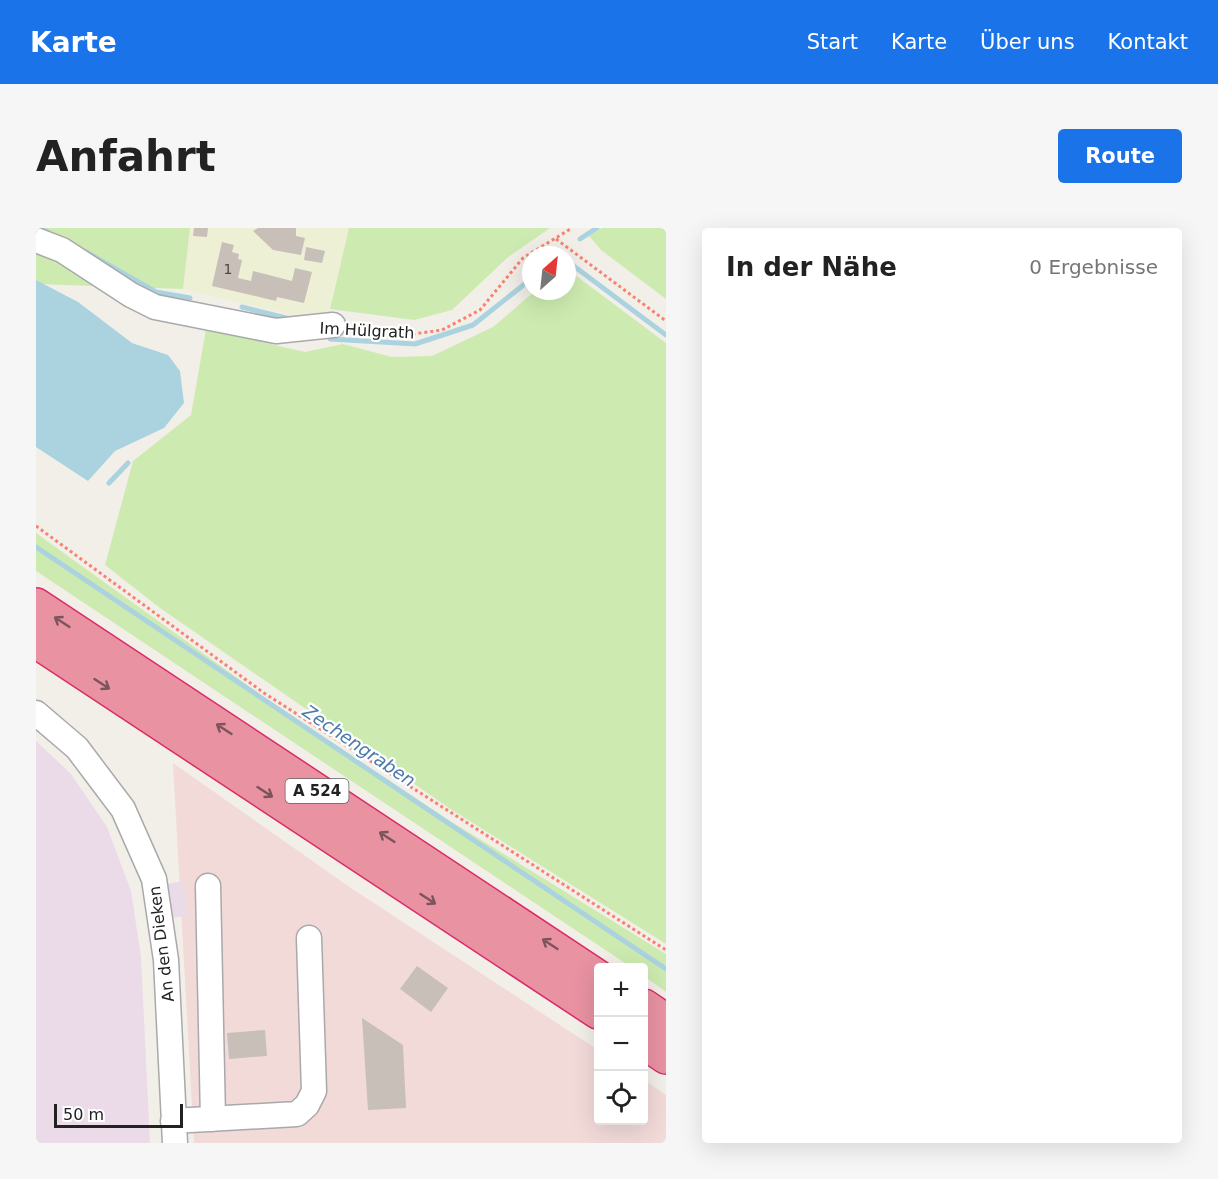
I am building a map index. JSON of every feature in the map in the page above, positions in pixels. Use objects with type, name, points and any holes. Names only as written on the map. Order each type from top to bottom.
[{"type":"highway","name":"A 524","points":[[36,605],[594,974]]},
{"type":"highway","name":"A 524","points":[[36,640],[594,1009]]},
{"type":"highway","points":[[648,1009],[666,1021]]},
{"type":"highway","points":[[648,1045],[666,1057]]},
{"type":"street","name":"Im Hülgrath","points":[[36,240],[62,250],[130,295],[155,307],[276,331],[333,325]]},
{"type":"street","name":"An den Dieken","points":[[36,713],[77,748],[123,809],[154,879],[166,960],[174,1132]]},
{"type":"street","points":[[208,886],[213,1119]]},
{"type":"street","points":[[174,1132],[213,1119],[297,1114],[307,1105],[314,1091],[309,938]]},
{"type":"path","name":"Im Hülgrath","points":[[333,325],[406,335],[442,330],[480,310],[523,258],[572,228]]},
{"type":"path","points":[[556,239],[666,321]]},
{"type":"path","points":[[36,526],[264,693],[666,950]]},
{"type":"shaded area","points":[[36,741],[71,774],[107,827],[131,891],[141,957],[150,1143],[36,1143]]},
{"type":"shaded area","points":[[173,763],[351,888],[594,1047],[594,1125],[648,1125],[648,1083],[666,1095],[666,1143],[194,1143]]},
{"type":"shaded area","points":[[183,881],[189,915],[173,918],[167,884]]},
{"type":"green space","points":[[36,228],[190,228],[183,289],[36,284]]},
{"type":"green space","points":[[190,228],[349,228],[327,318],[304,318],[183,289]]},
{"type":"green space","points":[[349,228],[550,228],[507,258],[452,310],[414,320],[330,309]]},
{"type":"green space","points":[[602,228],[666,228],[666,299],[601,250],[589,236]]},
{"type":"green space","points":[[576,276],[666,343],[666,944],[449,808],[160,608],[105,565],[133,461],[191,415],[206,329],[305,352],[343,344],[392,357],[432,356],[493,327],[524,300],[576,300]]},
{"type":"green space","points":[[36,533],[264,697],[447,819],[666,954],[666,992],[648,979],[648,963],[625,963],[36,571]]},
{"type":"water","points":[[36,280],[78,302],[132,343],[168,355],[180,371],[184,403],[164,428],[115,451],[88,481],[36,447]]},
{"type":"building","points":[[194,228],[208,228],[207,237],[193,236]]},
{"type":"building","points":[[258,228],[296,228],[296,236],[305,238],[301,255],[273,250],[253,231]]},
{"type":"building","points":[[222,242],[234,245],[232,252],[239,254],[238,259],[242,260],[238,278],[251,281],[253,271],[292,281],[295,268],[312,272],[304,303],[277,297],[276,301],[212,286]]},
{"type":"building","points":[[306,247],[325,251],[322,263],[304,260]]},
{"type":"building","points":[[417,966],[448,988],[431,1012],[400,989]]},
{"type":"building","points":[[362,1018],[403,1045],[406,1108],[368,1110]]},
{"type":"building","points":[[265,1030],[267,1056],[229,1059],[227,1033]]},
{"type":"waterway","points":[[40,228],[51,234]]},
{"type":"waterway","points":[[580,239],[597,228]]},
{"type":"waterway","points":[[86,252],[156,292],[190,298]]},
{"type":"waterway","points":[[576,268],[666,335]]},
{"type":"waterway","points":[[330,339],[415,344],[473,325],[522,286]]},
{"type":"waterway","points":[[242,307],[290,319]]},
{"type":"waterway","points":[[109,483],[128,463]]},
{"type":"waterway","name":"Zechengraben","points":[[36,547],[666,969]]}]
